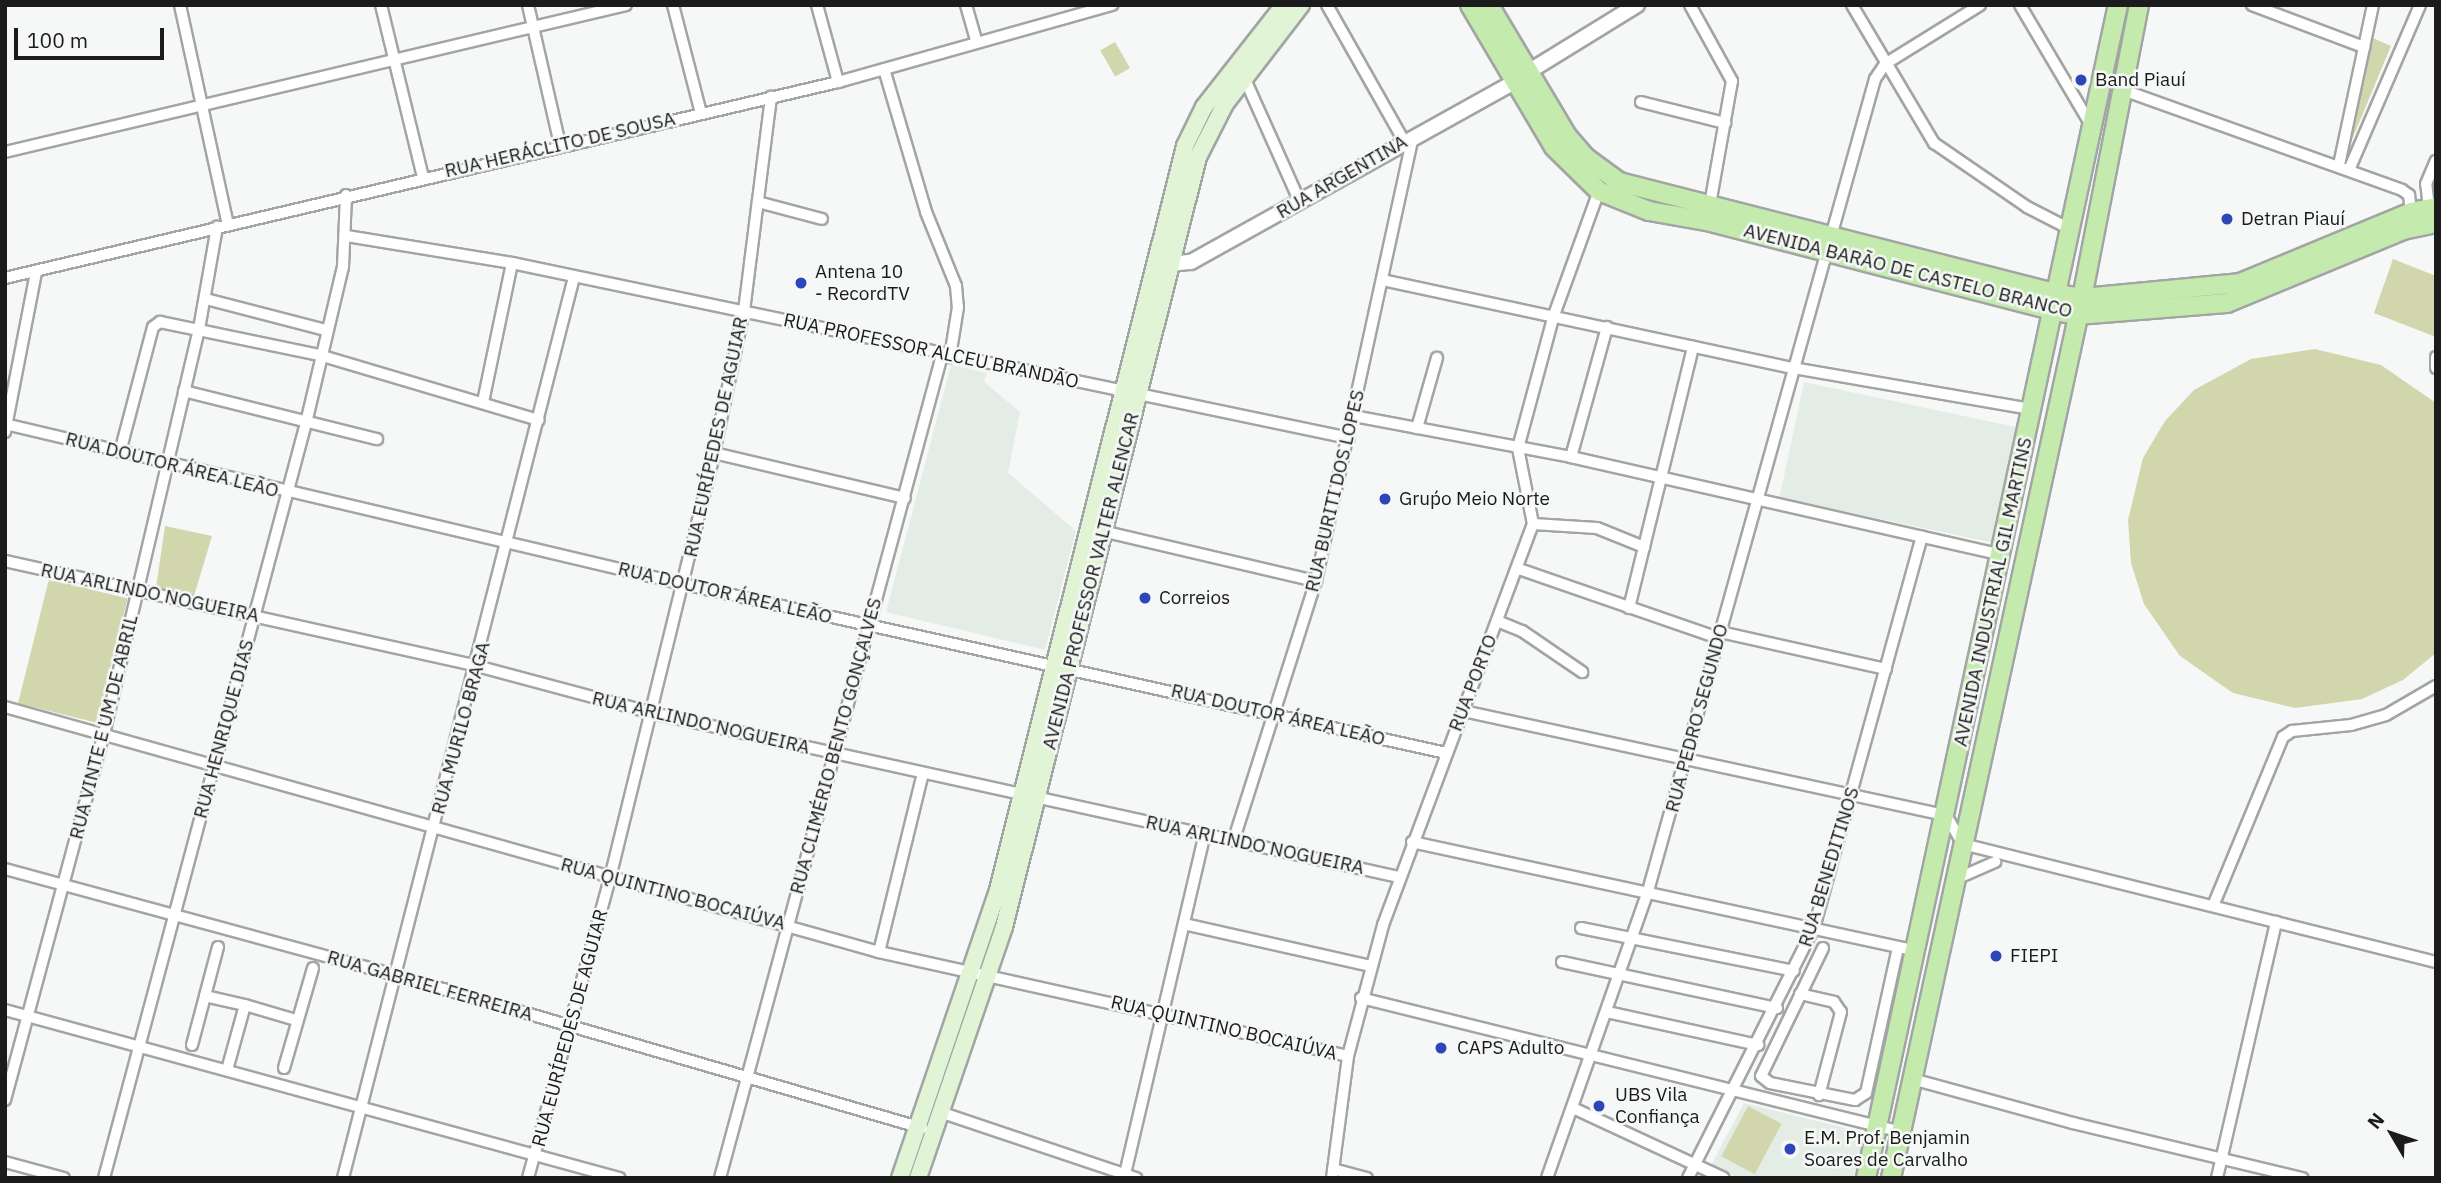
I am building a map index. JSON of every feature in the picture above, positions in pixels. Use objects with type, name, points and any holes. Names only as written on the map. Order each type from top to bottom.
[{"type":"main road","name":"AVENIDA PROFESSOR VALTER ALENCAR","points":[[918,1178],[926,1129],[940,1112],[979,975],[998,890],[1029,796],[1194,125],[1283,5]]},
{"type":"main road","name":"AVENIDA PROFESSOR VALTER ALENCAR","points":[[1161,265],[1198,157],[1244,77],[1301,5]]},
{"type":"main road","name":"AVENIDA BARÃO DE CASTELO BRANCO","points":[[1470,5],[1567,136],[1600,170],[1637,189],[1708,214],[2056,302],[2080,307],[2227,303],[2403,230],[2433,212]]},
{"type":"main road","name":"AVENIDA BARÃO DE CASTELO BRANCO","points":[[1489,5],[1554,147],[1599,191],[1650,211],[1708,214]]},
{"type":"main road","name":"AVENIDA INDUSTRIAL GIL MARTINS","points":[[1866,1178],[2003,555],[2031,409],[2072,230],[2118,5]]},
{"type":"main road","name":"AVENIDA INDUSTRIAL GIL MARTINS","points":[[1891,1178],[2080,307],[2139,5]]},
{"type":"main road","name":"AVENIDA BARÃO DE CASTELO BRANCO","points":[[2080,307],[2240,283],[2411,212],[2433,212]]},
{"type":"main road","name":"AVENIDA PROFESSOR VALTER ALENCAR","points":[[1062,665],[1102,531],[1129,392]]},
{"type":"main road","name":"AVENIDA PROFESSOR VALTER ALENCAR","points":[[900,1178],[926,1129],[979,975]]},
{"type":"street","points":[[180,5],[205,106],[222,226]]},
{"type":"street","points":[[381,5],[424,177]]},
{"type":"street","points":[[528,5],[560,145]]},
{"type":"street","points":[[5,152],[626,5]]},
{"type":"street","points":[[673,5],[701,113]]},
{"type":"street","points":[[817,5],[838,82]]},
{"type":"street","points":[[966,5],[975,41]]},
{"type":"street","name":"RUA HERÁCLITO DE SOUSA","points":[[5,278],[36,273],[346,195],[838,82],[975,41],[1110,5]]},
{"type":"street","points":[[1326,5],[1408,139]]},
{"type":"street","name":"RUA ARGENTINA","points":[[1161,265],[1191,262],[1521,77],[1637,5]]},
{"type":"street","points":[[1690,5],[1730,74],[1725,123],[1708,214]]},
{"type":"street","points":[[1852,5],[1918,122],[1944,154],[2027,207],[2072,230]]},
{"type":"street","points":[[1885,64],[1980,5]]},
{"type":"street","points":[[2020,5],[2093,127]]},
{"type":"street","points":[[2252,5],[2364,47]]},
{"type":"street","points":[[2344,168],[2372,5]]},
{"type":"street","points":[[2344,168],[2420,5]]},
{"type":"street","name":"RUA PEDRO SEGUNDO","points":[[1547,1178],[1648,891],[1759,500],[1864,113],[1885,64]]},
{"type":"street","name":"RUA CLIMÉRIO BENTO GONÇALVES","points":[[720,1178],[833,754],[958,307],[956,286],[926,212],[884,69]]},
{"type":"street","points":[[1244,77],[1300,202]]},
{"type":"street","points":[[2123,90],[2344,168],[2408,194],[2411,212]]},
{"type":"street","name":"RUA EURÍPEDES DE AGUIAR","points":[[528,1178],[610,878],[714,453],[744,311],[771,97]]},
{"type":"street","points":[[1641,102],[1725,123]]},
{"type":"street","name":"RUA BURITI DOS LOPES","points":[[1234,839],[1277,714],[1316,581],[1354,416],[1408,139]]},
{"type":"street","points":[[2433,212],[2426,184],[2436,161]]},
{"type":"street","name":"RUA PORTO","points":[[1333,1173],[1348,1056],[1361,998],[1399,877],[1519,569],[1533,524],[1518,448],[1554,315],[1599,191]]},
{"type":"street","name":"RUA HENRIQUE DIAS","points":[[104,1178],[289,493],[347,236],[346,195]]},
{"type":"street","points":[[758,202],[822,219]]},
{"type":"street","name":"RUA VINTE E UM DE ABRIL","points":[[5,1100],[104,734],[222,226]]},
{"type":"street","name":"RUA PROFESSOR ALCEU BRANDÃO","points":[[347,236],[512,263],[946,356],[1349,438]]},
{"type":"street","points":[[483,402],[512,263]]},
{"type":"street","points":[[6,427],[36,273]]},
{"type":"street","name":"RUA MURILO BRAGA","points":[[344,1178],[360,1108],[477,666],[574,277]]},
{"type":"street","points":[[1382,280],[1793,368],[2031,409]]},
{"type":"street","points":[[205,299],[326,330]]},
{"type":"street","points":[[120,452],[153,327],[165,322],[319,355],[539,420]]},
{"type":"street","points":[[1571,457],[1607,327]]},
{"type":"street","points":[[1629,608],[1693,347]]},
{"type":"street","points":[[2436,357],[2436,368]]},
{"type":"street","points":[[1417,428],[1437,358]]},
{"type":"street","points":[[184,391],[377,439]]},
{"type":"street","points":[[1354,416],[1571,457],[2003,555]]},
{"type":"street","name":"RUA DOUTOR ÁREA LEÃO","points":[[6,427],[166,461],[289,493],[683,584],[1062,665],[1446,753]]},
{"type":"street","points":[[714,453],[905,498]]},
{"type":"street","points":[[1533,524],[1597,528],[1644,547]]},
{"type":"street","points":[[1102,531],[1316,581]]},
{"type":"street","name":"RUA BENEDITINOS","points":[[1688,1178],[1758,1045],[1814,928],[1922,537]]},
{"type":"street","name":"RUA ARLINDO NOGUEIRA","points":[[5,561],[138,593],[255,615],[477,666],[652,713],[1399,877]]},
{"type":"street","points":[[1519,569],[1629,608],[1719,635],[1886,669]]},
{"type":"street","points":[[1497,621],[1522,631],[1582,672]]},
{"type":"street","points":[[2213,906],[2283,737],[2292,731],[2370,720],[2436,686]]},
{"type":"street","points":[[2425,694],[2436,701]]},
{"type":"street","name":"RUA QUINTINO BOCAIÚVA","points":[[5,707],[214,763],[610,878],[879,952],[1348,1056]]},
{"type":"street","points":[[1463,711],[1852,797],[1946,815],[1963,844],[2436,962]]},
{"type":"street","points":[[879,952],[923,773]]},
{"type":"street","points":[[940,1112],[1130,1176],[1162,1013],[1205,834]]},
{"type":"street","points":[[1412,842],[1917,951]]},
{"type":"street","points":[[1956,879],[1996,862]]},
{"type":"street","name":"RUA GABRIEL FERREIRA","points":[[5,869],[395,975],[926,1129]]},
{"type":"street","points":[[2217,1178],[2276,922]]},
{"type":"street","points":[[1184,924],[1371,966]]},
{"type":"street","points":[[1581,928],[1631,941],[1794,971]]},
{"type":"street","points":[[192,1045],[218,947]]},
{"type":"street","points":[[1823,948],[1761,1076],[1770,1083],[1819,1095],[1855,1100],[1866,1093],[1898,947]]},
{"type":"street","points":[[1562,962],[1777,1007]]},
{"type":"street","points":[[284,1068],[313,968]]},
{"type":"street","points":[[1800,994],[1833,1002],[1842,1013],[1819,1095]]},
{"type":"street","points":[[205,996],[296,1020]]},
{"type":"street","points":[[1361,998],[1591,1058],[1734,1088],[1902,1132]]},
{"type":"street","points":[[227,1070],[245,1005]]},
{"type":"street","points":[[5,1010],[620,1178]]},
{"type":"street","points":[[1607,1012],[1758,1045]]},
{"type":"street","points":[[1912,1079],[2302,1178]]},
{"type":"street","points":[[1573,1108],[1724,1178]]},
{"type":"street","points":[[5,1161],[64,1178]]},
{"type":"street","points":[[1333,1173],[1367,1178]]},
{"type":"shaded area","points":[[951,365],[987,373],[984,382],[1020,412],[1008,473],[1076,531],[1045,650],[886,612]]},
{"type":"shaded area","points":[[1804,382],[2021,428],[1997,544],[1779,497]]},
{"type":"shaded area","name":"E.M. Prof. Benjamin Soares de Carvalho","points":[[1744,1103],[1865,1133],[1854,1178],[1738,1178],[1711,1165]]},
{"type":"green space","points":[[2373,38],[2391,46],[2346,154]]},
{"type":"green space","points":[[1115,42],[1130,68],[1115,76],[1100,50]]},
{"type":"green space","points":[[2393,259],[2436,276],[2436,337],[2374,313]]},
{"type":"green space","points":[[2315,349],[2381,365],[2436,403],[2436,653],[2403,680],[2362,699],[2295,708],[2233,693],[2180,656],[2144,604],[2131,563],[2128,520],[2143,458],[2165,421],[2194,390],[2251,359]]},
{"type":"green space","points":[[165,526],[212,536],[194,596],[156,588]]},
{"type":"green space","points":[[49,579],[128,599],[97,723],[18,703]]},
{"type":"green space","points":[[1748,1106],[1782,1124],[1755,1174],[1721,1156]]},
{"type":"place","name":"Band Piauí","points":[[2081,80]]},
{"type":"place","name":"Detran Piauí","points":[[2227,219]]},
{"type":"place","name":"Antena 10 - RecordTV","points":[[801,283]]},
{"type":"place","name":"Gruṕo Meio Norte","points":[[1385,499]]},
{"type":"place","name":"Correios","points":[[1145,598]]},
{"type":"place","name":"FIEPI","points":[[1996,956]]},
{"type":"place","name":"CAPS Adulto","points":[[1441,1048]]},
{"type":"place","name":"UBS Vila Confiança","points":[[1599,1106]]},
{"type":"place","name":"E.M. Prof. Benjamin Soares de Carvalho","points":[[1790,1149]]}]
